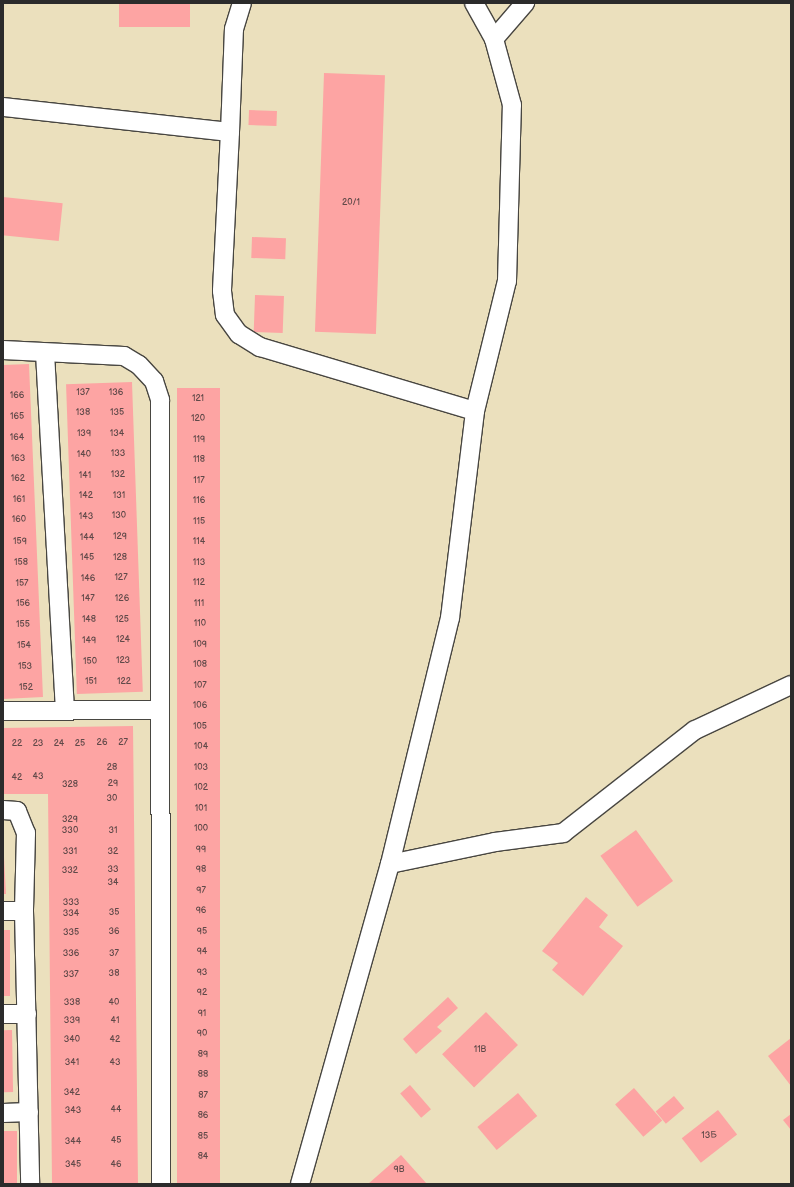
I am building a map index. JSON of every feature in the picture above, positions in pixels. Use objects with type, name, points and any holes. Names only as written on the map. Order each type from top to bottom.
[{"type":"lane","points":[[242,3],[234,29],[222,291],[225,315],[239,334],[260,347],[475,411]]},
{"type":"lane","points":[[300,1184],[390,864],[450,618],[475,411],[507,281],[512,105],[494,39],[474,3]]},
{"type":"lane","points":[[494,39],[525,3]]},
{"type":"lane","points":[[3,107],[230,132]]},
{"type":"lane","points":[[3,350],[45,354],[124,356],[139,365],[154,381],[160,400],[161,1184]]},
{"type":"lane","points":[[45,354],[64,710]]},
{"type":"lane","points":[[390,864],[495,842],[563,833],[694,730],[791,685]]},
{"type":"lane","points":[[3,711],[160,710]]},
{"type":"lane","points":[[3,810],[17,811],[26,833],[24,911],[30,1184]]},
{"type":"lane","points":[[3,912],[24,911]]},
{"type":"lane","points":[[3,1014],[27,1014]]},
{"type":"lane","points":[[3,1113],[29,1112]]},
{"type":"building","points":[[119,3],[190,3],[190,27],[119,27]]},
{"type":"building","points":[[324,73],[385,75],[376,334],[315,332]]},
{"type":"building","points":[[249,110],[277,111],[276,126],[248,125]]},
{"type":"building","points":[[3,197],[63,203],[59,241],[3,235]]},
{"type":"building","points":[[252,237],[286,238],[285,259],[251,258]]},
{"type":"building","points":[[255,295],[284,296],[283,333],[254,332]]},
{"type":"building","points":[[29,364],[43,697],[3,699],[3,365]]},
{"type":"building","points":[[132,382],[143,692],[77,694],[66,384]]},
{"type":"building","points":[[177,388],[220,388],[220,1184],[177,1184]]},
{"type":"building","points":[[133,726],[138,1184],[52,1184],[48,794],[3,794],[3,728]]},
{"type":"building","points":[[636,830],[673,881],[637,907],[600,856]]},
{"type":"building","points":[[3,838],[6,894],[3,894]]},
{"type":"building","points":[[586,897],[608,915],[599,927],[623,946],[583,996],[552,970],[558,963],[542,951]]},
{"type":"building","points":[[3,930],[10,930],[10,996],[3,996]]},
{"type":"building","points":[[448,997],[458,1008],[437,1027],[442,1031],[416,1054],[403,1039]]},
{"type":"building","points":[[486,1012],[518,1045],[474,1087],[442,1054]]},
{"type":"building","points":[[3,1030],[12,1030],[13,1092],[4,1092]]},
{"type":"building","points":[[791,1038],[791,1086],[768,1056]]},
{"type":"building","points":[[410,1085],[431,1109],[421,1118],[400,1094]]},
{"type":"building","points":[[634,1088],[662,1120],[643,1137],[615,1104]]},
{"type":"building","points":[[518,1093],[537,1116],[497,1150],[477,1127]]},
{"type":"building","points":[[674,1096],[684,1108],[666,1124],[656,1111]]},
{"type":"building","points":[[718,1110],[737,1134],[701,1163],[682,1138]]},
{"type":"building","points":[[791,1114],[791,1130],[783,1120]]},
{"type":"building","points":[[3,1131],[17,1131],[17,1184],[3,1184]]},
{"type":"building","points":[[401,1155],[427,1184],[368,1184]]}]
